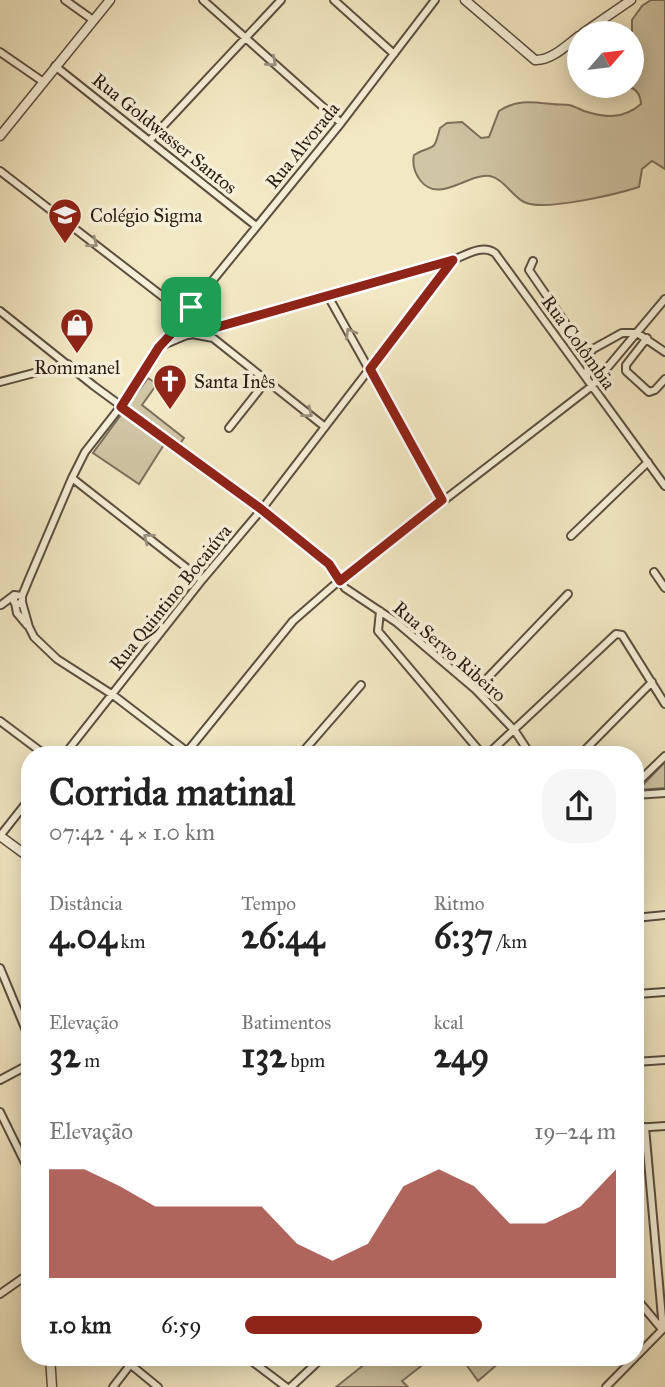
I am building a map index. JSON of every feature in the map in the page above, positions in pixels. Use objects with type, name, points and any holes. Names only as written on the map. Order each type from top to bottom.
[{"type":"street","points":[[65,0],[93,20]]},
{"type":"street","points":[[0,136],[110,0]]},
{"type":"street","points":[[203,0],[341,122]]},
{"type":"street","points":[[150,140],[281,0]]},
{"type":"street","points":[[334,0],[394,54]]},
{"type":"street","name":"Rua Alvorada","points":[[188,320],[197,328],[190,335],[180,330],[188,320],[191,307],[341,122],[435,0]]},
{"type":"street","points":[[465,0],[531,58],[540,61],[567,44]]},
{"type":"street","points":[[601,21],[631,0]]},
{"type":"street","points":[[0,52],[43,81]]},
{"type":"street","name":"Rua Goldwasser Santos","points":[[55,66],[256,226]]},
{"type":"street","points":[[0,171],[175,306],[188,320],[213,333],[325,427]]},
{"type":"street","name":"Rua Colômbia","points":[[213,333],[483,249],[495,253],[665,486]]},
{"type":"street","name":"Rua Quintino Bocaiúva","points":[[72,746],[261,509],[453,260]]},
{"type":"street","points":[[533,261],[529,270],[588,356]]},
{"type":"street","points":[[328,296],[442,500]]},
{"type":"street","points":[[194,746],[293,621],[442,500],[592,386],[665,299]]},
{"type":"street","name":"Rua Servo Ribeiro","points":[[0,312],[121,407],[261,509],[329,564],[345,588],[396,622],[476,690],[516,731],[525,746]]},
{"type":"street","points":[[0,605],[17,599],[29,579],[85,452],[121,407],[159,347],[188,320]]},
{"type":"street","points":[[159,347],[190,335],[213,333]]},
{"type":"street","points":[[587,379],[588,356],[593,349],[622,333],[638,333],[665,352]]},
{"type":"street","points":[[647,338],[626,365],[626,371],[649,392],[655,390],[665,379]]},
{"type":"street","points":[[0,382],[68,364]]},
{"type":"street","points":[[229,428],[267,380]]},
{"type":"street","points":[[570,536],[648,462]]},
{"type":"street","points":[[72,478],[202,580]]},
{"type":"street","points":[[654,572],[665,589]]},
{"type":"street","points":[[476,690],[568,594]]},
{"type":"street","points":[[17,599],[34,637],[57,659],[113,695],[179,746]]},
{"type":"street","points":[[380,611],[377,631],[475,746]]},
{"type":"street","points":[[498,746],[613,635],[622,635],[652,682],[662,691],[665,704]]},
{"type":"street","points":[[589,746],[652,682]]},
{"type":"street","points":[[308,746],[361,685]]},
{"type":"street","points":[[0,721],[33,746]]},
{"type":"street","points":[[644,776],[665,756]]},
{"type":"street","points":[[644,794],[665,793]]},
{"type":"street","points":[[21,809],[0,836],[21,851]]},
{"type":"street","points":[[644,917],[665,915]]},
{"type":"street","points":[[0,970],[21,1019]]},
{"type":"street","points":[[644,994],[665,992]]},
{"type":"street","points":[[644,1061],[665,1060]]},
{"type":"street","points":[[0,1080],[21,1068]]},
{"type":"street","points":[[0,1112],[21,1155]]},
{"type":"street","points":[[644,1348],[664,1328],[645,1127],[665,1126]]},
{"type":"street","points":[[0,1294],[21,1279]]},
{"type":"street","points":[[644,1307],[664,1328]]},
{"type":"street","points":[[50,1366],[52,1387]]},
{"type":"street","points":[[113,1387],[129,1366]]},
{"type":"street","points":[[132,1366],[158,1387]]},
{"type":"street","points":[[259,1366],[289,1387],[313,1366]]},
{"type":"street","points":[[606,1387],[627,1366]]},
{"type":"shaded area","points":[[651,0],[665,0],[665,169],[652,161],[642,169],[639,187],[580,201],[547,205],[524,202],[500,180],[490,176],[481,176],[436,190],[420,180],[414,168],[414,155],[432,147],[440,128],[447,123],[462,122],[481,138],[489,137],[499,111],[518,103],[569,105],[607,116],[621,115],[635,109],[641,104],[640,98],[644,98],[644,21],[632,20],[642,6]]},
{"type":"shaded area","points":[[148,378],[157,384],[142,405],[184,438],[177,448],[141,422],[165,443],[139,484],[93,453]]},
{"type":"shaded area","points":[[665,762],[665,788],[644,790],[644,784]]},
{"type":"shaded area","points":[[362,1366],[421,1366],[402,1381],[408,1387],[336,1387]]},
{"type":"shaded area","points":[[467,1366],[495,1366],[478,1381]]},
{"type":"place","name":"Colégio Sigma","points":[[65,245]]},
{"type":"place","name":"Rommanel","points":[[77,355]]},
{"type":"place","name":"Santa Inês","points":[[170,411]]},
{"type":"route","points":[[453,260],[370,369],[442,500],[340,581],[329,564],[261,509],[121,407],[159,347],[186,318],[191,307],[193,318],[200,326],[214,328],[453,260]]}]
